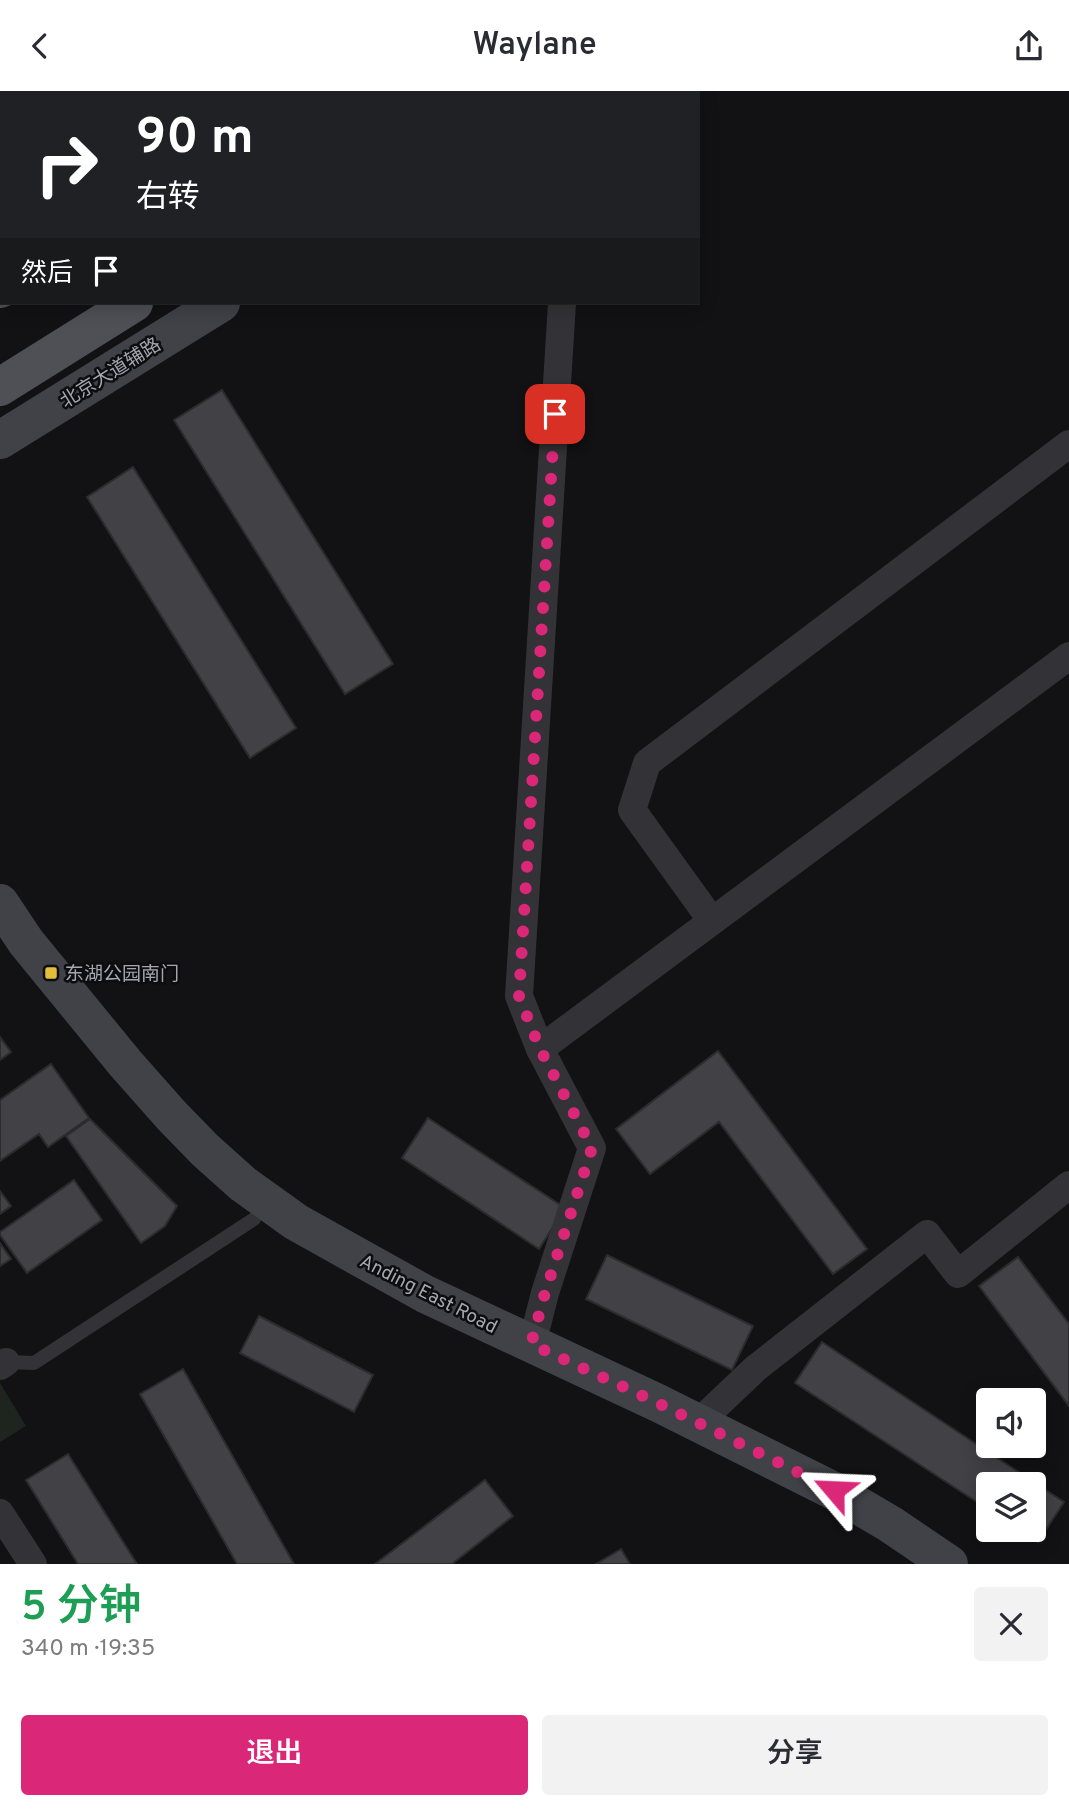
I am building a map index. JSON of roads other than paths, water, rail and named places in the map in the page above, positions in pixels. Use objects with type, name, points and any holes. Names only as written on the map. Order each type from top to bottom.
[{"type":"main road","points":[[0,387],[131,305]]},
{"type":"main road","name":"北京大道辅路","points":[[0,440],[218,305]]},
{"type":"main road","name":"Anding East Road","points":[[0,903],[26,942],[171,1115],[243,1184],[296,1222],[425,1294],[834,1490],[949,1564]]},
{"type":"main road","name":"Anding East Road","points":[[0,946],[109,1076],[189,1164],[229,1202],[286,1242],[415,1313],[647,1423],[820,1510],[908,1564]]},
{"type":"street","points":[[531,1344],[592,1148],[540,1049],[519,996],[562,305]]},
{"type":"street","points":[[712,921],[632,810],[647,762],[1069,444]]},
{"type":"street","points":[[540,1049],[1069,656]]},
{"type":"street","points":[[698,1423],[756,1368],[927,1234],[958,1274],[1069,1185]]},
{"type":"street","points":[[0,1513],[33,1564]]},
{"type":"lane","points":[[2,1361],[34,1363],[254,1219]]},
{"type":"place","name":"东湖公园南门","points":[[51,973]]}]
